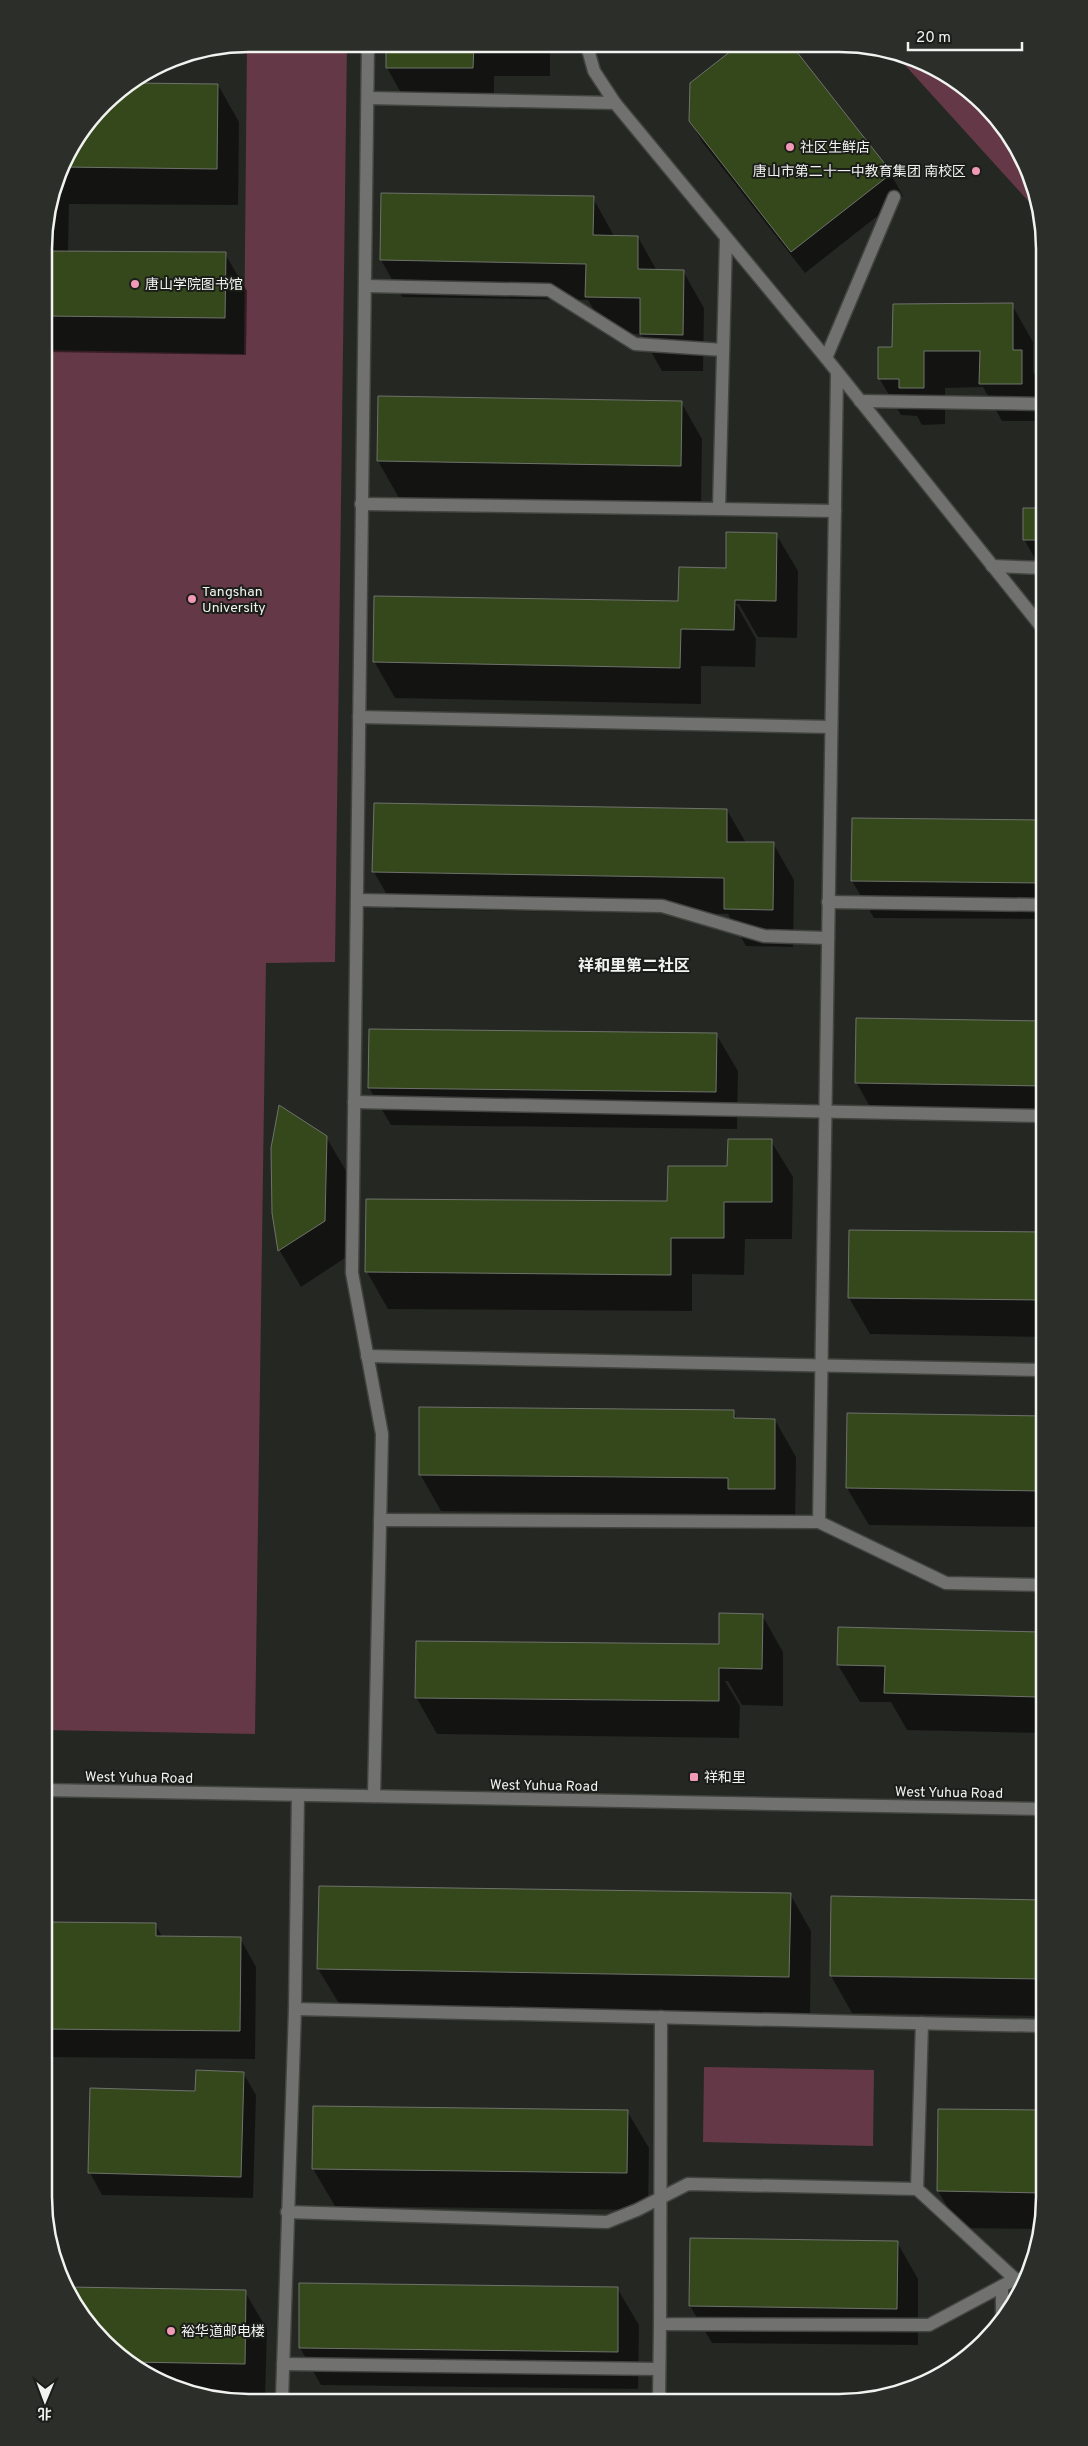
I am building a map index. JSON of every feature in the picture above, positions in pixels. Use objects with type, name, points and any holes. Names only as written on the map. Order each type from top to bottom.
[{"type":"street","points":[[368,52],[352,1274],[382,1434],[374,1796]]},
{"type":"street","points":[[589,52],[594,71],[615,103],[826,358],[1036,620]]},
{"type":"street","points":[[368,98],[615,103]]},
{"type":"street","points":[[826,358],[894,197]]},
{"type":"street","points":[[719,509],[726,239]]},
{"type":"street","points":[[366,286],[548,290],[634,344],[723,350]]},
{"type":"street","points":[[818,1522],[837,374]]},
{"type":"street","points":[[860,400],[1036,404]]},
{"type":"street","points":[[361,504],[835,511]]},
{"type":"street","points":[[992,566],[1036,568]]},
{"type":"street","points":[[358,717],[831,727]]},
{"type":"street","points":[[358,900],[662,906],[764,936],[828,938]]},
{"type":"street","points":[[828,902],[1036,905]]},
{"type":"street","points":[[354,1102],[1036,1116]]},
{"type":"street","points":[[367,1356],[1036,1370]]},
{"type":"street","points":[[380,1520],[818,1522],[946,1583],[1036,1585]]},
{"type":"street","name":"West Yuhua Road","points":[[52,1790],[1036,1809]]},
{"type":"street","points":[[282,2394],[295,2009],[298,1795]]},
{"type":"street","points":[[295,2009],[1036,2026]]},
{"type":"street","points":[[659,2394],[661,2017]]},
{"type":"street","points":[[917,2189],[922,2023]]},
{"type":"street","points":[[287,2212],[607,2222],[660,2199],[688,2184],[917,2189],[1019,2277]]},
{"type":"street","points":[[660,2324],[928,2325],[1002,2286],[1017,2281]]},
{"type":"street","points":[[1002,2286],[1002,2306]]},
{"type":"street","points":[[283,2364],[659,2369]]},
{"type":"shaded area","name":"Tangshan University","points":[[247,52],[347,52],[335,962],[266,963],[255,1734],[52,1730],[52,350],[244,354]]},
{"type":"shaded area","points":[[904,64],[926,73],[959,93],[987,119],[1015,162],[1030,203]]},
{"type":"shaded area","points":[[704,2067],[874,2070],[873,2146],[703,2142]]},
{"type":"building","points":[[386,52],[474,52],[473,68],[386,68]]},
{"type":"building","name":"社区生鲜店","points":[[730,52],[797,52],[892,173],[791,252],[689,121],[690,83]]},
{"type":"building","points":[[145,83],[218,84],[217,169],[70,167],[101,119],[119,101]]},
{"type":"building","points":[[381,193],[594,196],[593,235],[638,236],[638,269],[684,270],[683,335],[640,334],[640,298],[585,297],[586,264],[380,260]]},
{"type":"building","name":"唐山学院图书馆","points":[[52,251],[226,252],[225,318],[52,316]]},
{"type":"building","points":[[1013,303],[1013,350],[1022,350],[1022,384],[979,384],[980,351],[924,351],[924,388],[899,388],[899,379],[878,379],[878,347],[892,347],[893,304]]},
{"type":"building","points":[[378,396],[682,401],[681,466],[377,461]]},
{"type":"building","points":[[1023,508],[1036,508],[1036,540],[1023,540]]},
{"type":"building","points":[[726,532],[777,533],[776,601],[735,600],[734,630],[681,629],[680,668],[373,662],[374,596],[678,601],[679,567],[726,568]]},
{"type":"building","points":[[374,803],[727,809],[727,842],[774,842],[773,910],[724,909],[724,878],[372,872]]},
{"type":"building","points":[[852,818],[1036,820],[1036,883],[851,881]]},
{"type":"building","points":[[856,1018],[1036,1021],[1036,1086],[855,1083]]},
{"type":"building","points":[[369,1029],[717,1033],[716,1092],[368,1088]]},
{"type":"building","points":[[279,1105],[327,1136],[325,1221],[278,1251],[272,1213],[271,1148]]},
{"type":"building","points":[[728,1139],[772,1139],[772,1202],[724,1202],[724,1238],[671,1238],[671,1275],[365,1272],[366,1199],[667,1201],[668,1166],[727,1166]]},
{"type":"building","points":[[849,1230],[1036,1232],[1036,1300],[848,1298]]},
{"type":"building","points":[[419,1407],[734,1410],[734,1418],[775,1419],[775,1489],[728,1489],[728,1478],[419,1475]]},
{"type":"building","points":[[847,1413],[1036,1416],[1036,1491],[846,1488]]},
{"type":"building","points":[[719,1613],[763,1614],[762,1669],[719,1668],[719,1701],[415,1698],[416,1641],[719,1644]]},
{"type":"building","points":[[838,1627],[1036,1632],[1036,1697],[884,1693],[885,1666],[837,1665]]},
{"type":"building","points":[[319,1886],[791,1893],[789,1977],[317,1969]]},
{"type":"building","points":[[831,1896],[1036,1900],[1036,1979],[830,1976]]},
{"type":"building","points":[[52,1922],[156,1923],[156,1936],[241,1937],[240,2031],[52,2029]]},
{"type":"building","points":[[196,2070],[244,2072],[241,2177],[88,2173],[90,2088],[195,2091]]},
{"type":"building","points":[[313,2106],[628,2110],[627,2173],[312,2169]]},
{"type":"building","points":[[938,2109],[1036,2110],[1036,2193],[937,2191]]},
{"type":"building","points":[[690,2238],[898,2241],[897,2309],[689,2306]]},
{"type":"building","points":[[299,2283],[618,2287],[618,2352],[299,2348]]},
{"type":"building","name":"裕华道邮电楼","points":[[75,2287],[246,2290],[245,2364],[144,2362],[119,2345],[101,2327]]},
{"type":"place","name":"社区生鲜店","points":[[790,147]]},
{"type":"place","name":"唐山市第二十一中教育集团 南校区","points":[[976,171]]},
{"type":"place","name":"唐山学院图书馆","points":[[135,284]]},
{"type":"place","name":"Tangshan University","points":[[192,599]]},
{"type":"place","name":"祥和里","points":[[694,1777]]},
{"type":"place","name":"裕华道邮电楼","points":[[171,2331]]},
{"type":"district","name":"祥和里第二社区","points":[[634,965]]}]
